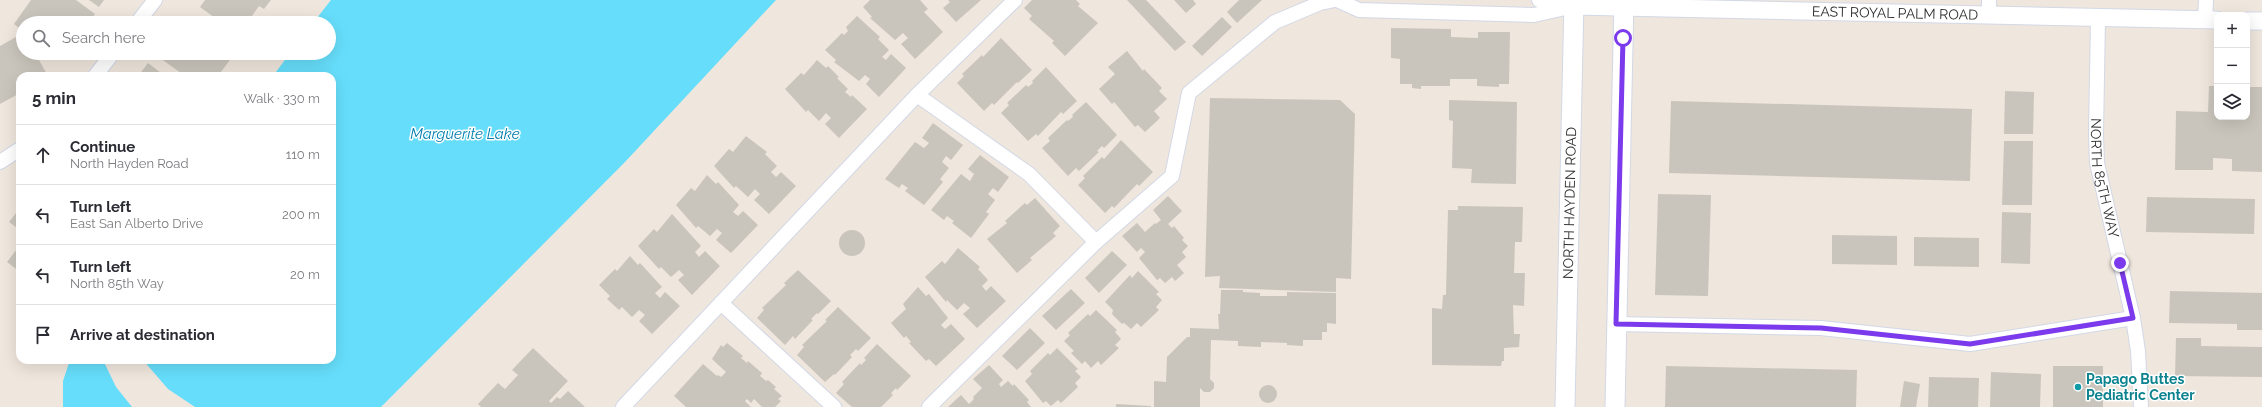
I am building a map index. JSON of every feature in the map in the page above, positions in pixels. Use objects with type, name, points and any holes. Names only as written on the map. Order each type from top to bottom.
[{"type":"main road","name":"NORTH HAYDEN ROAD","points":[[1565,407],[1574,3]]},
{"type":"main road","points":[[1615,407],[1624,3]]},
{"type":"street","points":[[142,16],[155,0]]},
{"type":"street","points":[[624,407],[917,95],[1015,0]]},
{"type":"street","points":[[929,407],[1096,242],[1172,176],[1189,93],[1275,22],[1320,3],[1336,0]]},
{"type":"street","name":"EAST ROYAL PALM ROAD","points":[[1336,0],[1359,10],[1534,15],[1574,3]]},
{"type":"street","name":"EAST ROYAL PALM ROAD","points":[[1539,0],[1574,3],[1989,8],[2098,18],[2211,20]]},
{"type":"street","points":[[2206,0],[2211,20]]},
{"type":"street","name":"NORTH 85TH WAY","points":[[2098,18],[2096,135],[2098,163],[2133,318],[2138,351],[2141,407]]},
{"type":"street","points":[[2250,21],[2262,21]]},
{"type":"street","points":[[98,72],[108,60]]},
{"type":"street","points":[[917,95],[1029,174],[1096,242]]},
{"type":"street","points":[[0,162],[16,152]]},
{"type":"street","points":[[721,303],[834,407]]},
{"type":"street","points":[[1616,324],[1821,328],[1970,344],[2133,318]]},
{"type":"water","name":"Marguerite Lake","points":[[331,0],[776,0],[625,162],[381,407],[195,407],[168,389],[146,364],[336,364],[336,72],[276,72],[285,60],[336,60],[336,16],[318,16]]},
{"type":"water","points":[[69,364],[105,364],[116,387],[132,407],[63,407],[63,381]]},
{"type":"building","points":[[31,0],[76,0],[95,14],[94,16],[20,16]]},
{"type":"building","points":[[89,0],[104,0],[99,7]]},
{"type":"building","points":[[205,0],[271,0],[264,9],[259,6],[252,16],[212,16],[200,7]]},
{"type":"building","points":[[870,0],[920,0],[928,9],[924,12],[943,32],[915,59],[901,44],[908,38],[903,33],[895,40],[870,18],[872,17],[863,7]]},
{"type":"building","points":[[948,0],[981,0],[956,22],[943,8],[950,2]]},
{"type":"building","points":[[1032,0],[1076,0],[1080,4],[1078,6],[1098,23],[1065,56],[1052,43],[1054,41],[1029,19],[1032,16],[1024,8]]},
{"type":"building","points":[[1127,0],[1146,0],[1186,42],[1175,51]]},
{"type":"building","points":[[1174,0],[1193,0],[1196,4],[1186,13]]},
{"type":"building","points":[[1239,0],[1262,0],[1237,23],[1227,12]]},
{"type":"building","points":[[857,16],[880,37],[878,39],[889,50],[882,57],[886,60],[891,54],[906,68],[879,97],[866,84],[870,79],[865,75],[859,81],[834,62],[836,60],[825,50],[842,33],[844,35],[848,31],[846,27]]},
{"type":"building","points":[[1222,17],[1232,27],[1202,56],[1192,46]]},
{"type":"building","points":[[1391,28],[1451,29],[1451,37],[1478,38],[1478,32],[1510,32],[1509,84],[1499,84],[1499,87],[1477,86],[1477,79],[1450,79],[1450,86],[1421,86],[1421,89],[1412,88],[1412,84],[1400,84],[1400,59],[1391,58]]},
{"type":"building","points":[[16,37],[16,60],[39,60],[46,72],[16,72],[16,95],[0,104],[0,46]]},
{"type":"building","points":[[1001,38],[1032,70],[1018,83],[1017,82],[994,105],[992,103],[984,111],[957,83],[964,76],[962,74],[982,55],[983,57]]},
{"type":"building","points":[[1127,51],[1143,71],[1144,69],[1162,88],[1159,91],[1167,99],[1154,111],[1160,118],[1145,132],[1138,125],[1135,127],[1114,102],[1112,104],[1099,89],[1115,74],[1108,67]]},
{"type":"building","points":[[163,60],[230,60],[221,72],[179,72]]},
{"type":"building","points":[[817,60],[826,68],[828,66],[848,89],[845,92],[851,97],[852,95],[867,109],[839,138],[825,124],[831,118],[826,113],[819,121],[808,110],[806,112],[785,89],[801,73],[804,75]]},
{"type":"building","points":[[148,63],[160,72],[141,72]]},
{"type":"building","points":[[1046,67],[1077,101],[1063,114],[1061,112],[1038,136],[1036,134],[1028,141],[1001,113],[1009,105],[1007,103],[1026,85],[1028,87],[1033,83],[1032,81]]},
{"type":"building","points":[[2209,86],[2214,86],[2214,120],[2250,120],[2250,87],[2262,87],[2262,172],[2232,171],[2232,159],[2213,158],[2213,170],[2175,170],[2176,111],[2208,112]]},
{"type":"building","points":[[2005,91],[2034,92],[2033,134],[2004,134]]},
{"type":"building","points":[[1210,98],[1340,100],[1355,114],[1351,279],[1336,278],[1336,292],[1219,288],[1220,276],[1205,277]]},
{"type":"building","points":[[1449,100],[1517,102],[1516,184],[1471,183],[1472,169],[1452,168],[1453,121],[1449,120]]},
{"type":"building","points":[[1671,101],[1972,109],[1970,181],[1669,173]]},
{"type":"building","points":[[1086,102],[1117,135],[1104,148],[1102,146],[1097,151],[1099,152],[1079,171],[1076,168],[1068,176],[1042,148],[1050,141],[1048,138],[1067,120],[1068,121],[1073,117],[1072,115]]},
{"type":"building","points":[[933,123],[963,145],[951,160],[946,156],[942,162],[949,168],[940,179],[943,182],[924,205],[905,191],[908,188],[902,184],[899,188],[885,179],[915,142],[924,148],[929,143],[922,138]]},
{"type":"building","points":[[746,136],[767,152],[765,154],[777,166],[771,172],[776,177],[781,172],[796,186],[769,214],[754,200],[760,194],[755,189],[748,197],[736,186],[734,188],[714,166],[729,149],[733,152]]},
{"type":"building","points":[[1121,140],[1153,172],[1139,186],[1137,184],[1114,208],[1112,206],[1105,213],[1078,185],[1085,178],[1083,176],[1102,157],[1104,159]]},
{"type":"building","points":[[2004,141],[2033,141],[2032,205],[2002,205]]},
{"type":"building","points":[[980,155],[1009,177],[998,192],[993,188],[988,194],[995,200],[986,212],[989,214],[971,238],[952,223],[954,221],[947,216],[944,220],[931,210],[961,174],[970,181],[974,174],[968,169]]},
{"type":"building","points":[[707,175],[716,184],[718,182],[739,205],[733,212],[738,216],[743,211],[758,225],[731,253],[716,240],[722,233],[717,229],[710,236],[698,226],[696,228],[676,205],[691,188],[695,191]]},
{"type":"building","points":[[1658,194],[1711,195],[1708,296],[1655,295]]},
{"type":"building","points":[[1168,196],[1182,211],[1168,224],[1172,228],[1174,226],[1184,238],[1182,240],[1188,246],[1182,252],[1186,257],[1177,265],[1184,273],[1175,281],[1172,277],[1165,283],[1160,278],[1157,280],[1139,258],[1145,252],[1141,248],[1137,252],[1122,236],[1137,223],[1145,232],[1161,220],[1153,210]]},
{"type":"building","points":[[2147,197],[2255,199],[2254,234],[2146,232]]},
{"type":"building","points":[[1035,198],[1060,226],[1053,233],[1056,236],[1030,258],[1032,260],[1017,273],[987,239],[1007,223],[1005,221],[1025,203],[1027,205]]},
{"type":"building","points":[[1458,206],[1523,207],[1522,242],[1515,242],[1514,273],[1525,273],[1524,306],[1513,305],[1514,334],[1520,334],[1519,347],[1504,348],[1504,361],[1502,361],[1501,366],[1432,365],[1432,308],[1442,309],[1443,295],[1446,295],[1448,210],[1458,210]]},
{"type":"building","points":[[2002,212],[2031,213],[2030,264],[2001,263]]},
{"type":"building","points":[[16,213],[16,227],[9,222]]},
{"type":"building","points":[[672,214],[701,246],[695,252],[699,257],[705,251],[720,266],[692,295],[678,280],[684,275],[679,270],[671,277],[661,267],[659,269],[638,246],[654,229],[657,232]]},
{"type":"building","points":[[852,230],[861,234],[865,243],[861,252],[852,256],[843,252],[839,243],[843,234]]},
{"type":"building","points":[[1832,235],[1897,236],[1897,265],[1832,264]]},
{"type":"building","points":[[1914,237],[1979,238],[1979,267],[1914,266]]},
{"type":"building","points":[[958,248],[980,267],[978,269],[988,280],[982,286],[986,291],[991,286],[1006,301],[977,328],[963,314],[970,308],[964,303],[957,310],[947,300],[946,302],[925,277],[942,261],[945,264]]},
{"type":"building","points":[[16,250],[16,269],[7,262]]},
{"type":"building","points":[[1112,251],[1127,265],[1099,293],[1085,278]]},
{"type":"building","points":[[630,256],[638,265],[640,263],[662,287],[655,293],[660,298],[665,292],[680,306],[652,334],[639,321],[645,315],[639,310],[632,317],[622,307],[619,310],[607,299],[610,296],[599,285],[615,269],[617,271]]},
{"type":"building","points":[[798,270],[831,301],[811,319],[813,320],[795,339],[793,336],[785,345],[757,318],[764,310],[762,308],[786,285],[784,283]]},
{"type":"building","points":[[1138,271],[1159,292],[1156,294],[1162,300],[1156,307],[1159,310],[1141,327],[1137,323],[1131,329],[1124,323],[1122,324],[1112,314],[1113,310],[1105,302],[1130,275],[1132,278]]},
{"type":"building","points":[[918,287],[926,296],[929,294],[948,318],[941,325],[945,329],[951,324],[965,339],[936,366],[929,359],[926,361],[909,343],[911,342],[906,336],[904,338],[891,323],[906,309],[903,304]]},
{"type":"building","points":[[1071,289],[1085,303],[1056,330],[1042,316]]},
{"type":"building","points":[[1221,290],[1243,290],[1243,292],[1260,293],[1260,296],[1287,296],[1287,292],[1336,293],[1336,324],[1327,323],[1327,332],[1322,332],[1322,340],[1303,340],[1303,346],[1287,345],[1287,343],[1261,342],[1261,347],[1238,346],[1238,341],[1211,340],[1210,379],[1214,383],[1214,388],[1210,392],[1204,392],[1200,388],[1200,407],[1154,407],[1154,381],[1166,382],[1167,357],[1187,337],[1190,337],[1190,328],[1219,329],[1218,314],[1220,314]]},
{"type":"building","points":[[2170,291],[2262,293],[2262,330],[2237,330],[2237,324],[2169,323]]},
{"type":"building","points":[[838,307],[871,338],[858,351],[856,349],[850,355],[852,357],[835,375],[834,374],[825,382],[797,355],[804,347],[802,345],[827,321],[825,320]]},
{"type":"building","points":[[1096,310],[1117,330],[1115,332],[1121,339],[1115,345],[1119,348],[1101,365],[1098,361],[1091,368],[1085,361],[1082,364],[1071,353],[1074,351],[1064,341],[1070,335],[1068,333],[1088,314],[1090,316]]},
{"type":"building","points":[[1030,328],[1045,343],[1017,370],[1002,356]]},
{"type":"building","points":[[2176,338],[2201,338],[2201,346],[2262,347],[2262,377],[2175,376]]},
{"type":"building","points":[[727,343],[743,356],[741,358],[747,363],[748,361],[762,373],[760,376],[766,381],[768,380],[776,387],[774,389],[782,396],[778,399],[781,401],[775,407],[762,407],[754,399],[751,403],[747,399],[745,401],[751,407],[686,407],[674,396],[703,364],[717,376],[718,375],[721,377],[726,372],[712,359],[721,345],[723,347]]},
{"type":"building","points":[[877,344],[911,376],[897,390],[896,388],[891,393],[893,395],[881,407],[852,407],[836,393],[844,384],[842,382],[860,363],[861,365],[866,360],[864,358]]},
{"type":"building","points":[[533,348],[568,381],[549,401],[551,403],[557,397],[560,399],[568,391],[585,407],[481,407],[478,404],[498,383],[505,389],[518,375],[512,370]]},
{"type":"building","points":[[1057,348],[1078,369],[1075,371],[1081,377],[1075,383],[1078,387],[1061,403],[1058,400],[1051,406],[1046,401],[1043,403],[1025,381],[1032,374],[1030,371],[1048,353],[1050,355]]},
{"type":"building","points":[[989,365],[1003,380],[999,384],[1001,387],[1008,381],[1013,386],[1014,384],[1029,400],[1027,402],[1031,407],[948,407],[961,395],[969,404],[974,399],[973,397],[982,388],[973,379]]},
{"type":"building","points":[[1666,366],[1857,370],[1856,407],[1665,407]]},
{"type":"building","name":"Papago Buttes Pediatric Center","points":[[2053,366],[2103,366],[2103,407],[2053,407]]},
{"type":"building","points":[[1991,372],[2041,374],[2040,407],[1990,407]]},
{"type":"building","points":[[1929,377],[1979,378],[1978,407],[1928,407]]},
{"type":"building","points":[[1904,381],[1920,384],[1916,407],[1900,407]]},
{"type":"building","points":[[1268,385],[1274,388],[1277,394],[1274,400],[1268,403],[1262,400],[1259,394],[1262,388]]},
{"type":"building","points":[[1116,404],[1151,406],[1151,407],[1116,407]]},
{"type":"place","name":"Papago Buttes Pediatric Center","points":[[2078,387]]},
{"type":"route","points":[[1623,38],[1616,324],[1821,328],[1970,344],[2133,318],[2120,263]]}]
